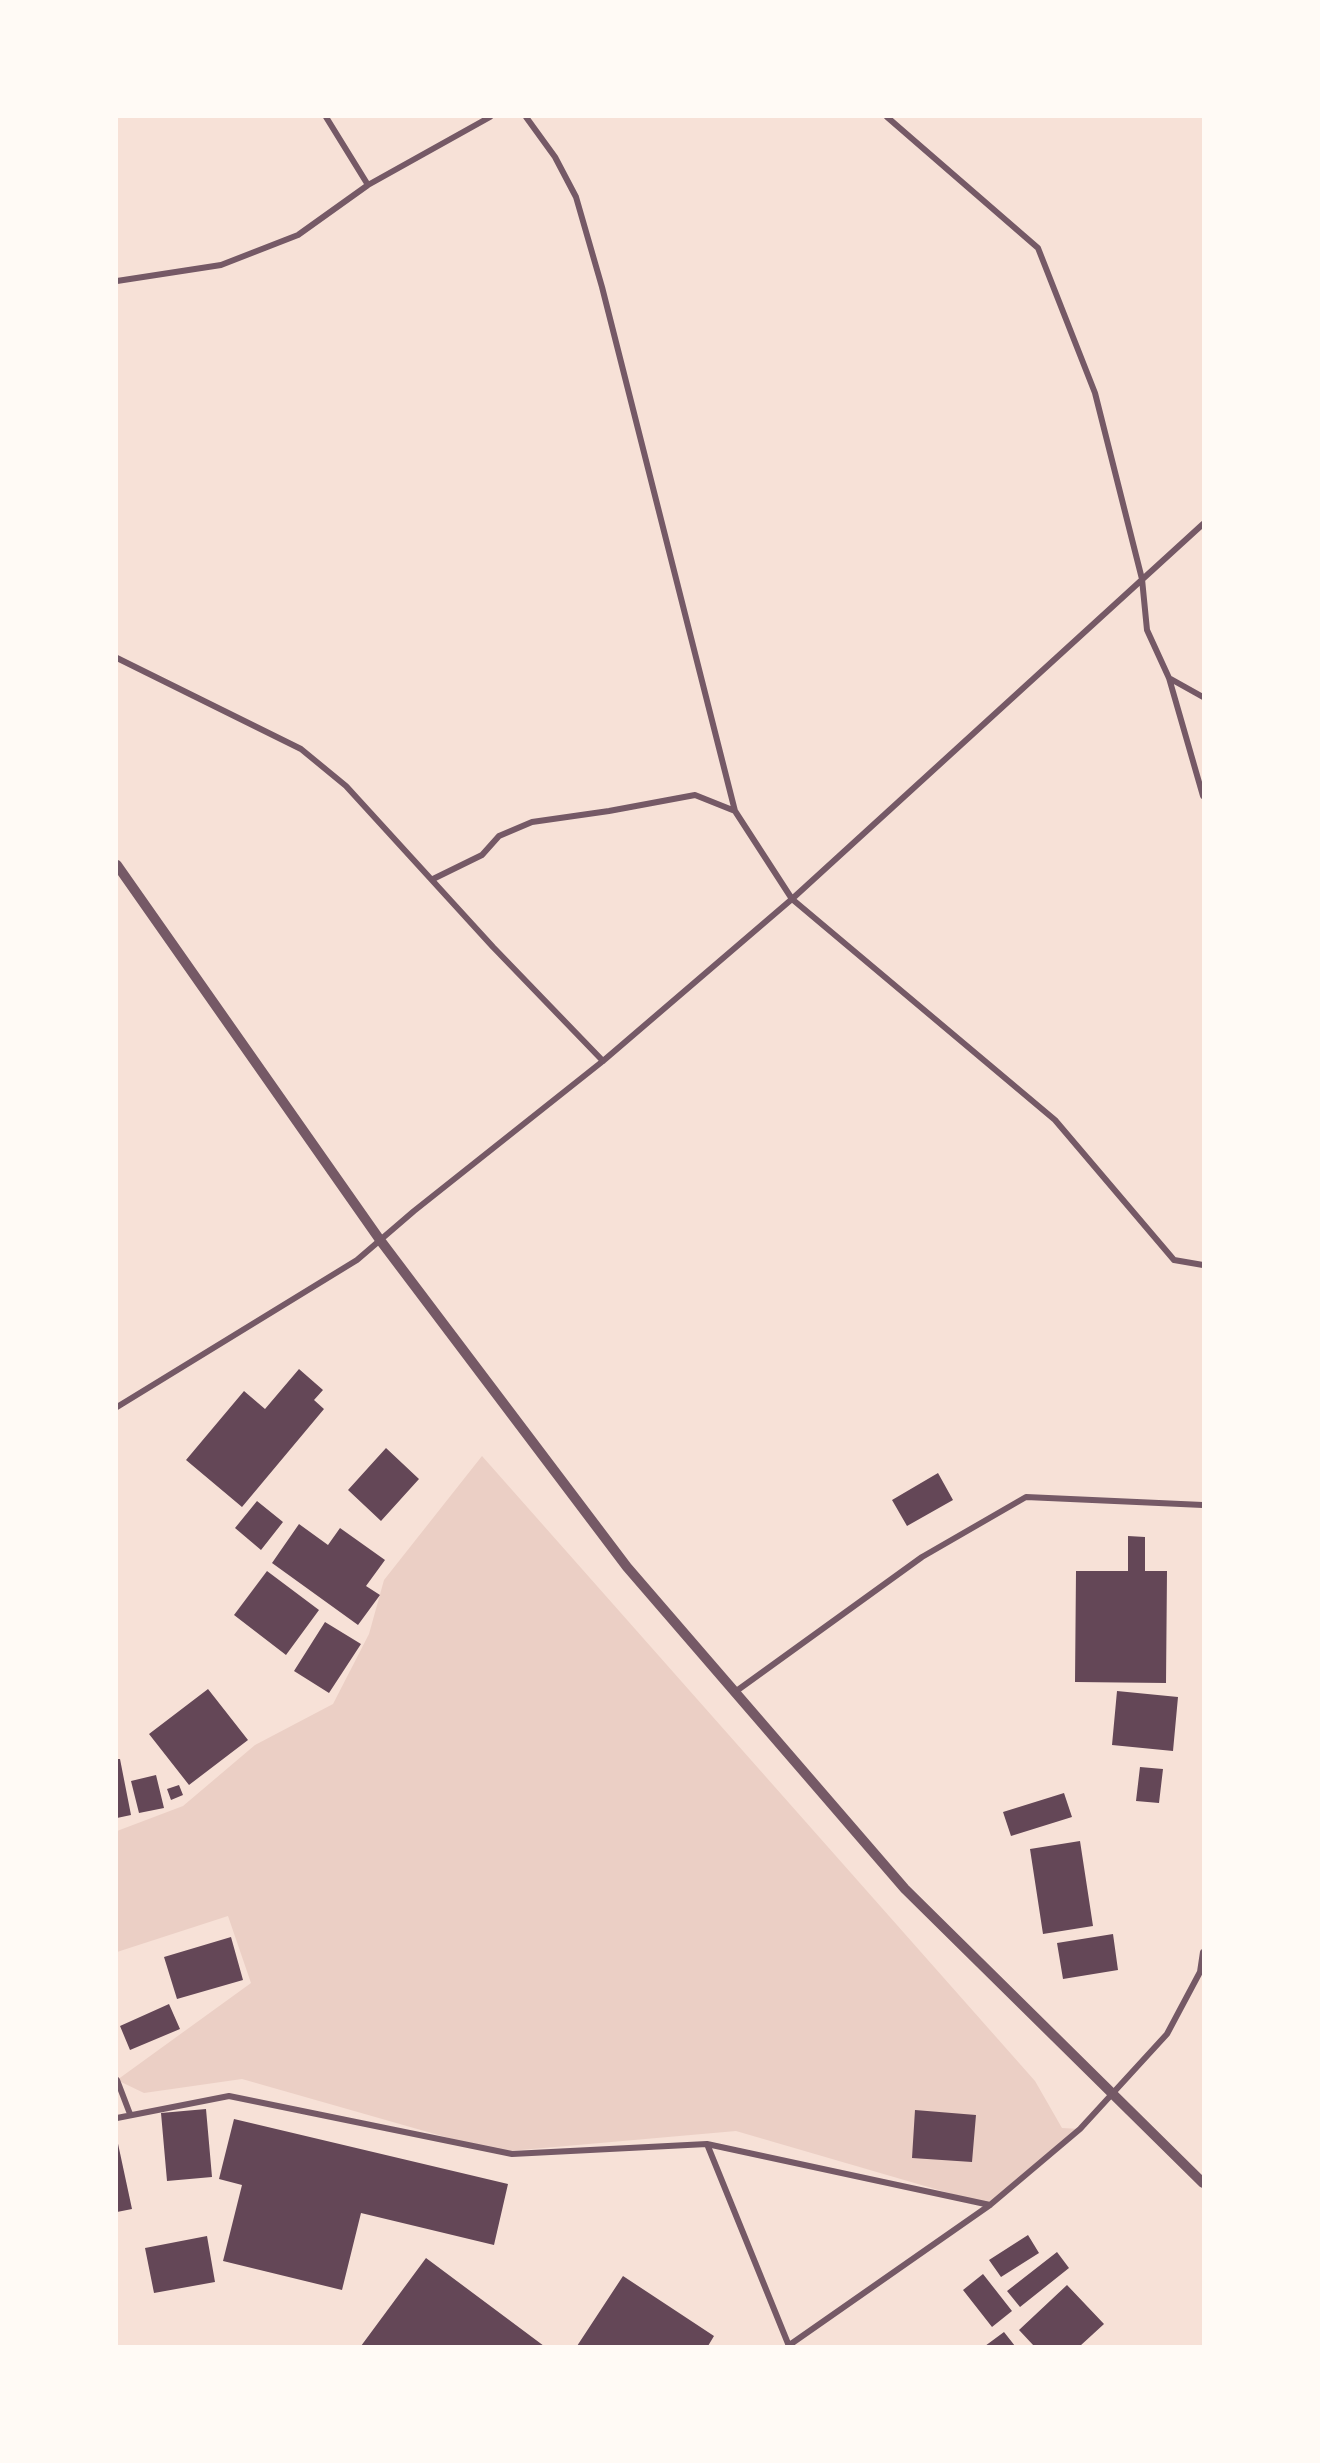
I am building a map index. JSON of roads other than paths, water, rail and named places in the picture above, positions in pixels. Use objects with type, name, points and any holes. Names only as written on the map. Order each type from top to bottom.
[{"type":"street","points":[[326,117],[368,185]]},
{"type":"street","points":[[117,281],[221,265],[298,235],[368,185],[490,117]]},
{"type":"street","points":[[526,117],[555,157],[576,197],[602,288],[735,811],[792,899],[1055,1120],[1174,1260],[1203,1265]]},
{"type":"street","points":[[887,117],[1038,248],[1095,393],[1142,579],[1147,630],[1169,678],[1203,796]]},
{"type":"street","points":[[117,1407],[357,1260],[603,1061],[792,899],[1203,524]]},
{"type":"street","points":[[117,658],[301,749],[346,786],[493,947],[603,1061]]},
{"type":"street","points":[[1169,678],[1203,697]]},
{"type":"street","points":[[433,879],[482,855],[499,836],[532,822],[609,812],[695,795],[735,811]]},
{"type":"street","points":[[117,866],[380,1240],[627,1567],[905,1889],[1203,2183]]},
{"type":"street","points":[[735,1692],[922,1557],[1026,1497],[1203,1505]]},
{"type":"street","points":[[707,2144],[789,2346],[990,2205],[1080,2129],[1167,2034],[1200,1972],[1203,1952]]},
{"type":"street","points":[[117,2080],[130,2114]]},
{"type":"street","points":[[117,2118],[229,2096],[512,2154],[707,2144],[990,2205]]}]
